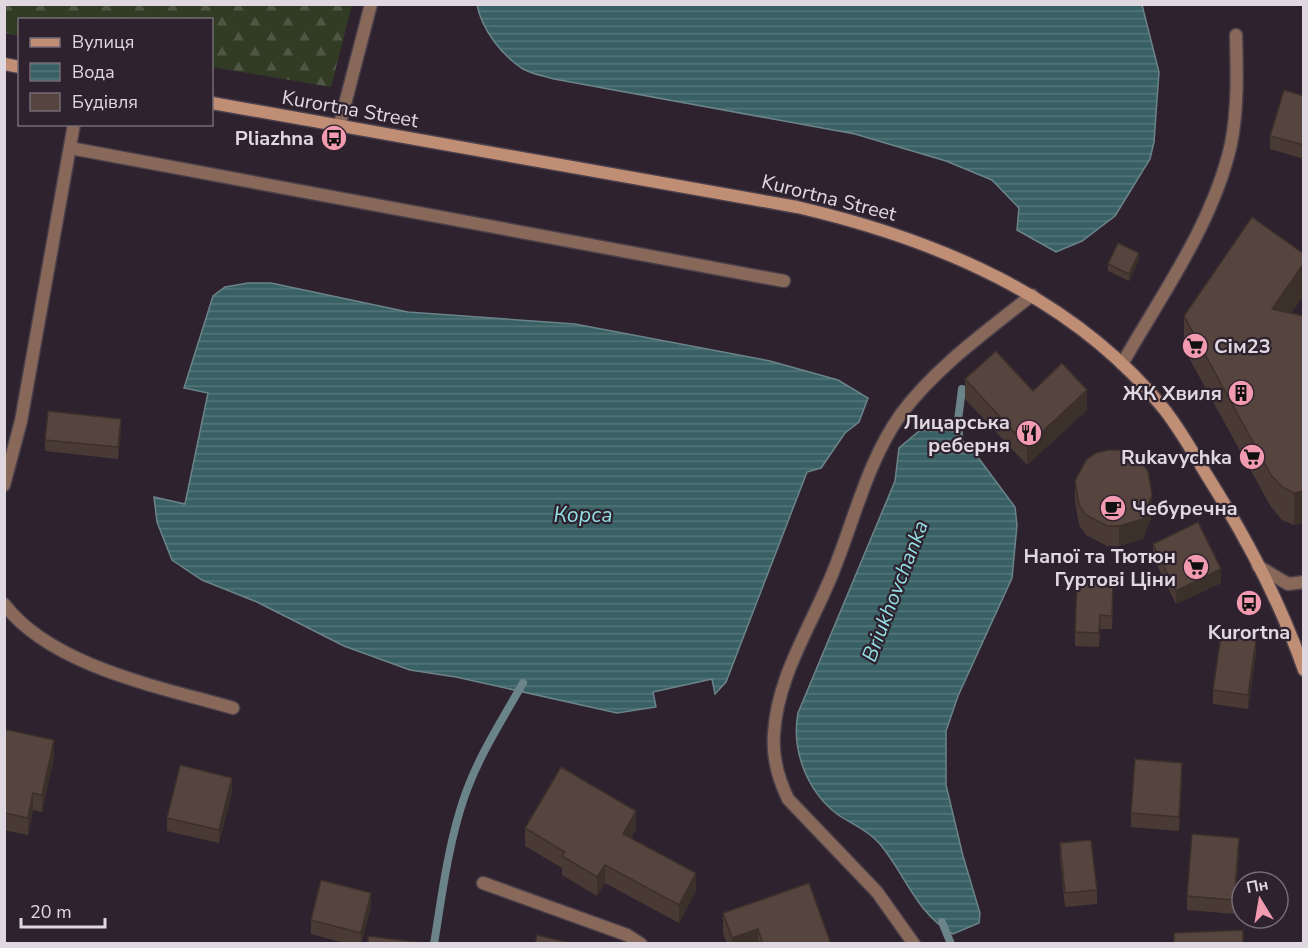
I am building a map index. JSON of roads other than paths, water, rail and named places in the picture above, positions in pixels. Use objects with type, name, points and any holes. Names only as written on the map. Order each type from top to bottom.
[{"type":"main road","name":"Kurortna Street","points":[[213,103],[797,207],[864,222],[968,261],[1032,295],[1094,339],[1122,364],[1166,411],[1237,524],[1292,638],[1304,670]]},
{"type":"street","points":[[339,127],[371,4]]},
{"type":"street","points":[[1122,364],[1194,240],[1215,197],[1231,143],[1237,91],[1236,35]]},
{"type":"street","points":[[4,485],[21,421],[74,126]]},
{"type":"street","points":[[70,148],[784,281]]},
{"type":"street","points":[[914,944],[877,892],[788,800],[779,781],[774,759],[774,733],[779,700],[792,663],[833,573],[868,472],[882,443],[902,413],[932,379],[974,341],[1032,295]]},
{"type":"street","points":[[1258,566],[1288,584],[1304,582]]},
{"type":"street","points":[[4,604],[37,637],[79,658],[114,673],[233,708]]},
{"type":"street","points":[[483,883],[641,944]]},
{"type":"water","points":[[477,5],[1142,5],[1159,72],[1154,142],[1150,159],[1115,216],[1082,241],[1056,252],[1017,230],[1019,208],[992,180],[946,161],[855,134],[554,79],[530,72],[515,63],[500,49],[483,23]]},
{"type":"water","name":"Корса","points":[[248,283],[271,283],[408,312],[575,324],[770,361],[838,380],[868,398],[859,422],[845,433],[821,468],[807,472],[726,682],[715,694],[712,679],[653,692],[656,707],[617,713],[456,677],[410,670],[344,646],[257,602],[202,580],[172,560],[157,522],[154,497],[185,504],[208,393],[184,388],[213,296],[225,287]]},
{"type":"water","points":[[931,421],[940,423],[953,431],[977,456],[1015,507],[1017,525],[1012,578],[958,696],[946,731],[946,785],[980,913],[979,923],[953,934],[929,916],[879,843],[864,830],[837,814],[817,794],[799,755],[796,727],[798,713],[895,481],[899,448]]},
{"type":"waterway","name":"Briukhovchanka","points":[[960,450],[958,420],[962,389]]},
{"type":"waterway","points":[[434,944],[450,852],[464,798],[483,753],[523,683]]},
{"type":"waterway","name":"Briukhovchanka","points":[[942,922],[951,944]]},
{"type":"place","name":"Pliazhna","points":[[334,138]]},
{"type":"place","name":"Сім23","points":[[1195,346]]},
{"type":"place","name":"ЖК Хвиля","points":[[1241,393]]},
{"type":"place","name":"Лицарська реберня","points":[[1029,433]]},
{"type":"place","name":"Rukavychka","points":[[1252,457]]},
{"type":"place","name":"Чебуречна","points":[[1113,508]]},
{"type":"place","name":"Напої та Тютюн Гуртові Ціни","points":[[1196,567]]},
{"type":"place","name":"Kurortna","points":[[1249,603]]}]
